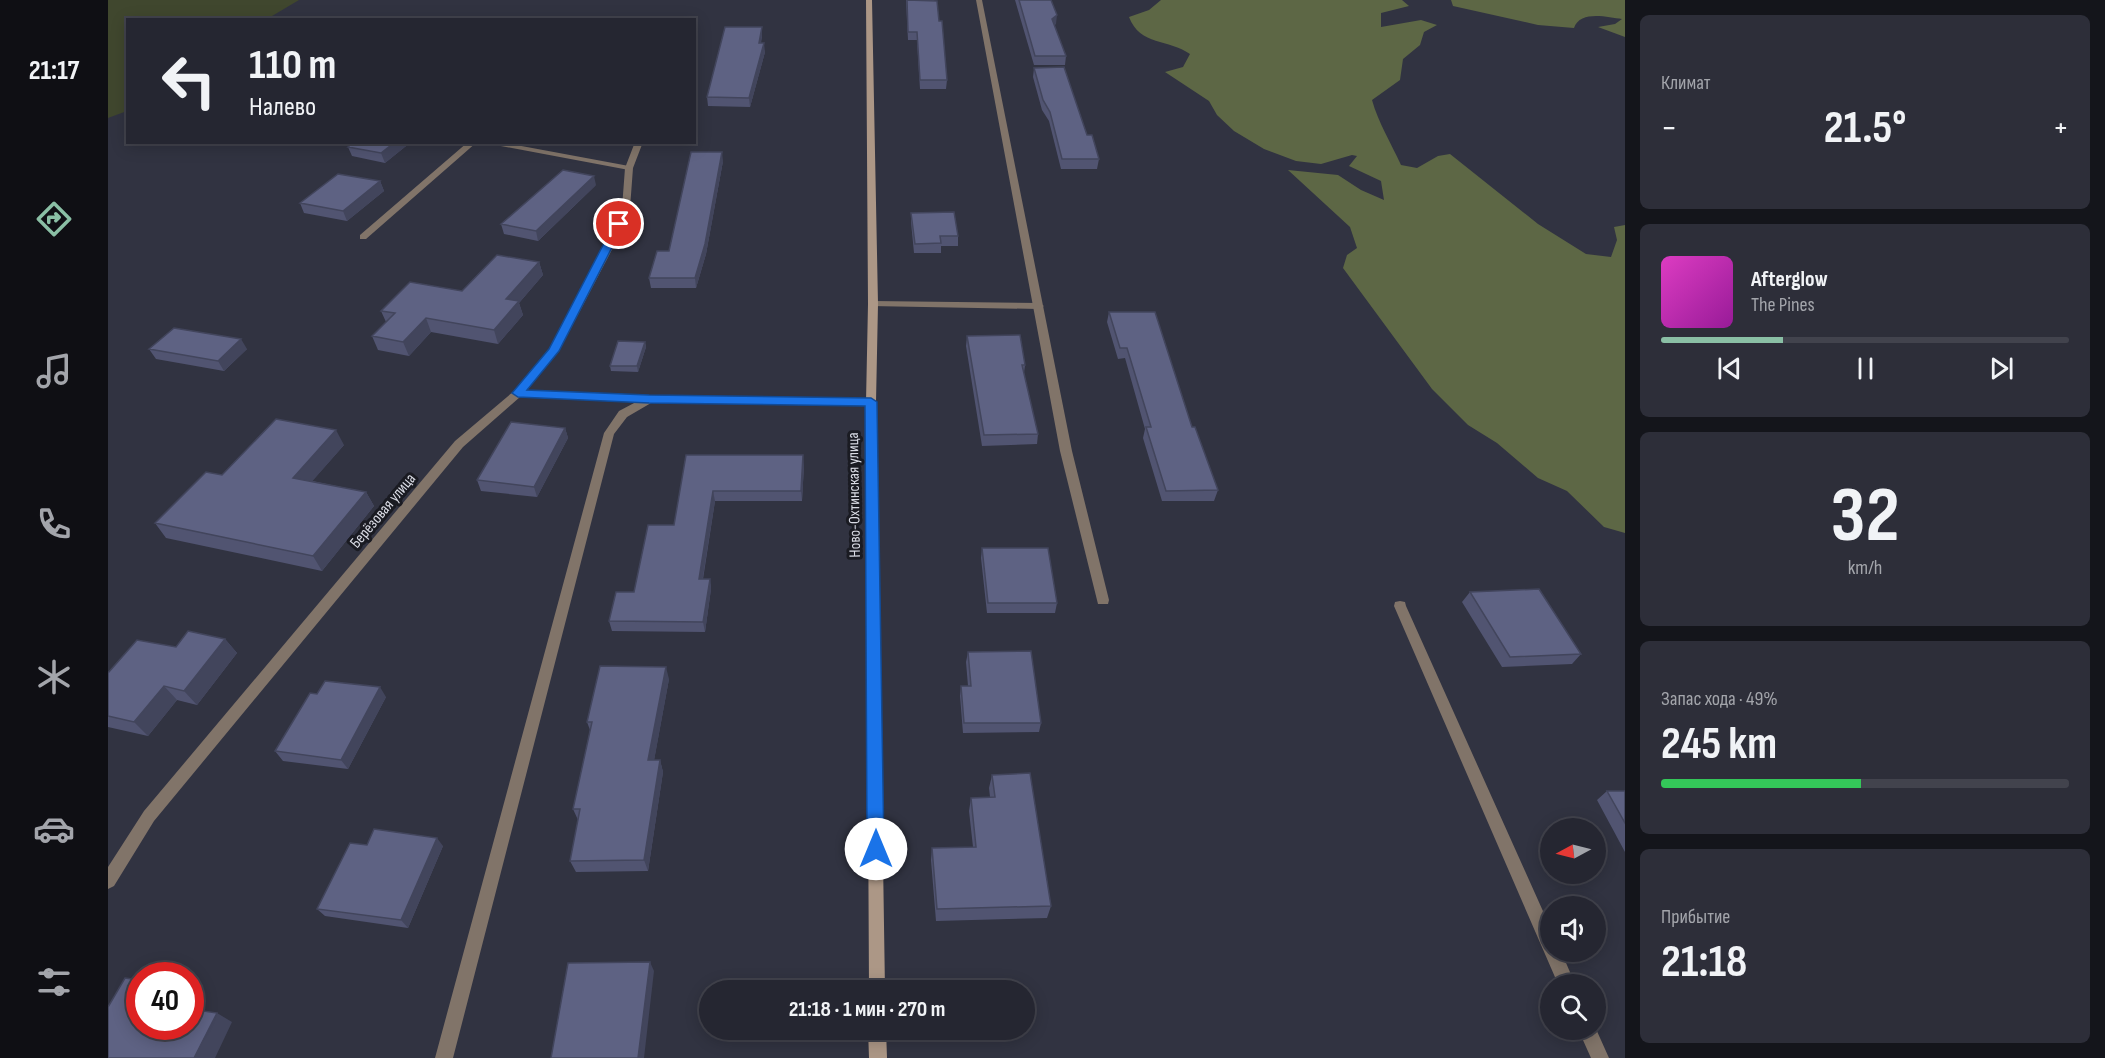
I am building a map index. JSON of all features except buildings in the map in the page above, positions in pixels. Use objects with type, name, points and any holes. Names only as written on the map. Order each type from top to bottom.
[{"type":"street","name":"Ново-Охтинская улица","points":[[869,0],[877,980]]},
{"type":"street","points":[[979,0],[1066,451],[1102,600]]},
{"type":"street","points":[[363,237],[471,144]]},
{"type":"street","points":[[495,144],[629,168]]},
{"type":"street","name":"Берёзовая улица","points":[[108,881],[149,816],[459,444],[518,393],[554,351],[613,240],[626,208],[629,168],[638,144]]},
{"type":"street","points":[[873,304],[1039,306]]},
{"type":"street","points":[[518,393],[649,399],[871,402]]},
{"type":"street","points":[[444,1058],[609,433],[623,414],[649,399]]},
{"type":"street","points":[[1400,606],[1540,922]]},
{"type":"street","points":[[877,1040],[878,1058]]},
{"type":"street","points":[[1592,1040],[1600,1058]]},
{"type":"green space","points":[[108,0],[299,0],[269,18],[126,18],[126,111],[108,118]]},
{"type":"green space","points":[[1161,0],[1402,0],[1409,6],[1381,13],[1381,27],[1421,20],[1437,25],[1424,32],[1420,45],[1403,59],[1400,80],[1372,100],[1401,165],[1417,168],[1438,156],[1450,154],[1538,224],[1586,254],[1611,257],[1617,240],[1614,227],[1625,225],[1625,533],[1604,527],[1567,491],[1538,478],[1497,443],[1468,425],[1432,389],[1343,268],[1347,255],[1357,248],[1350,227],[1288,170],[1338,175],[1361,190],[1384,200],[1381,181],[1349,166],[1357,156],[1352,155],[1321,164],[1296,161],[1264,149],[1234,131],[1217,115],[1209,101],[1165,72],[1183,67],[1190,54],[1140,33],[1134,26],[1129,17],[1149,10]]},
{"type":"green space","points":[[1451,0],[1625,0],[1625,37],[1598,27],[1615,24],[1622,19],[1602,16],[1588,17],[1577,22],[1574,28],[1538,25],[1453,6]]},
{"type":"route","points":[[619,224],[613,240],[554,351],[518,393],[649,399],[871,402],[876,849]]}]
